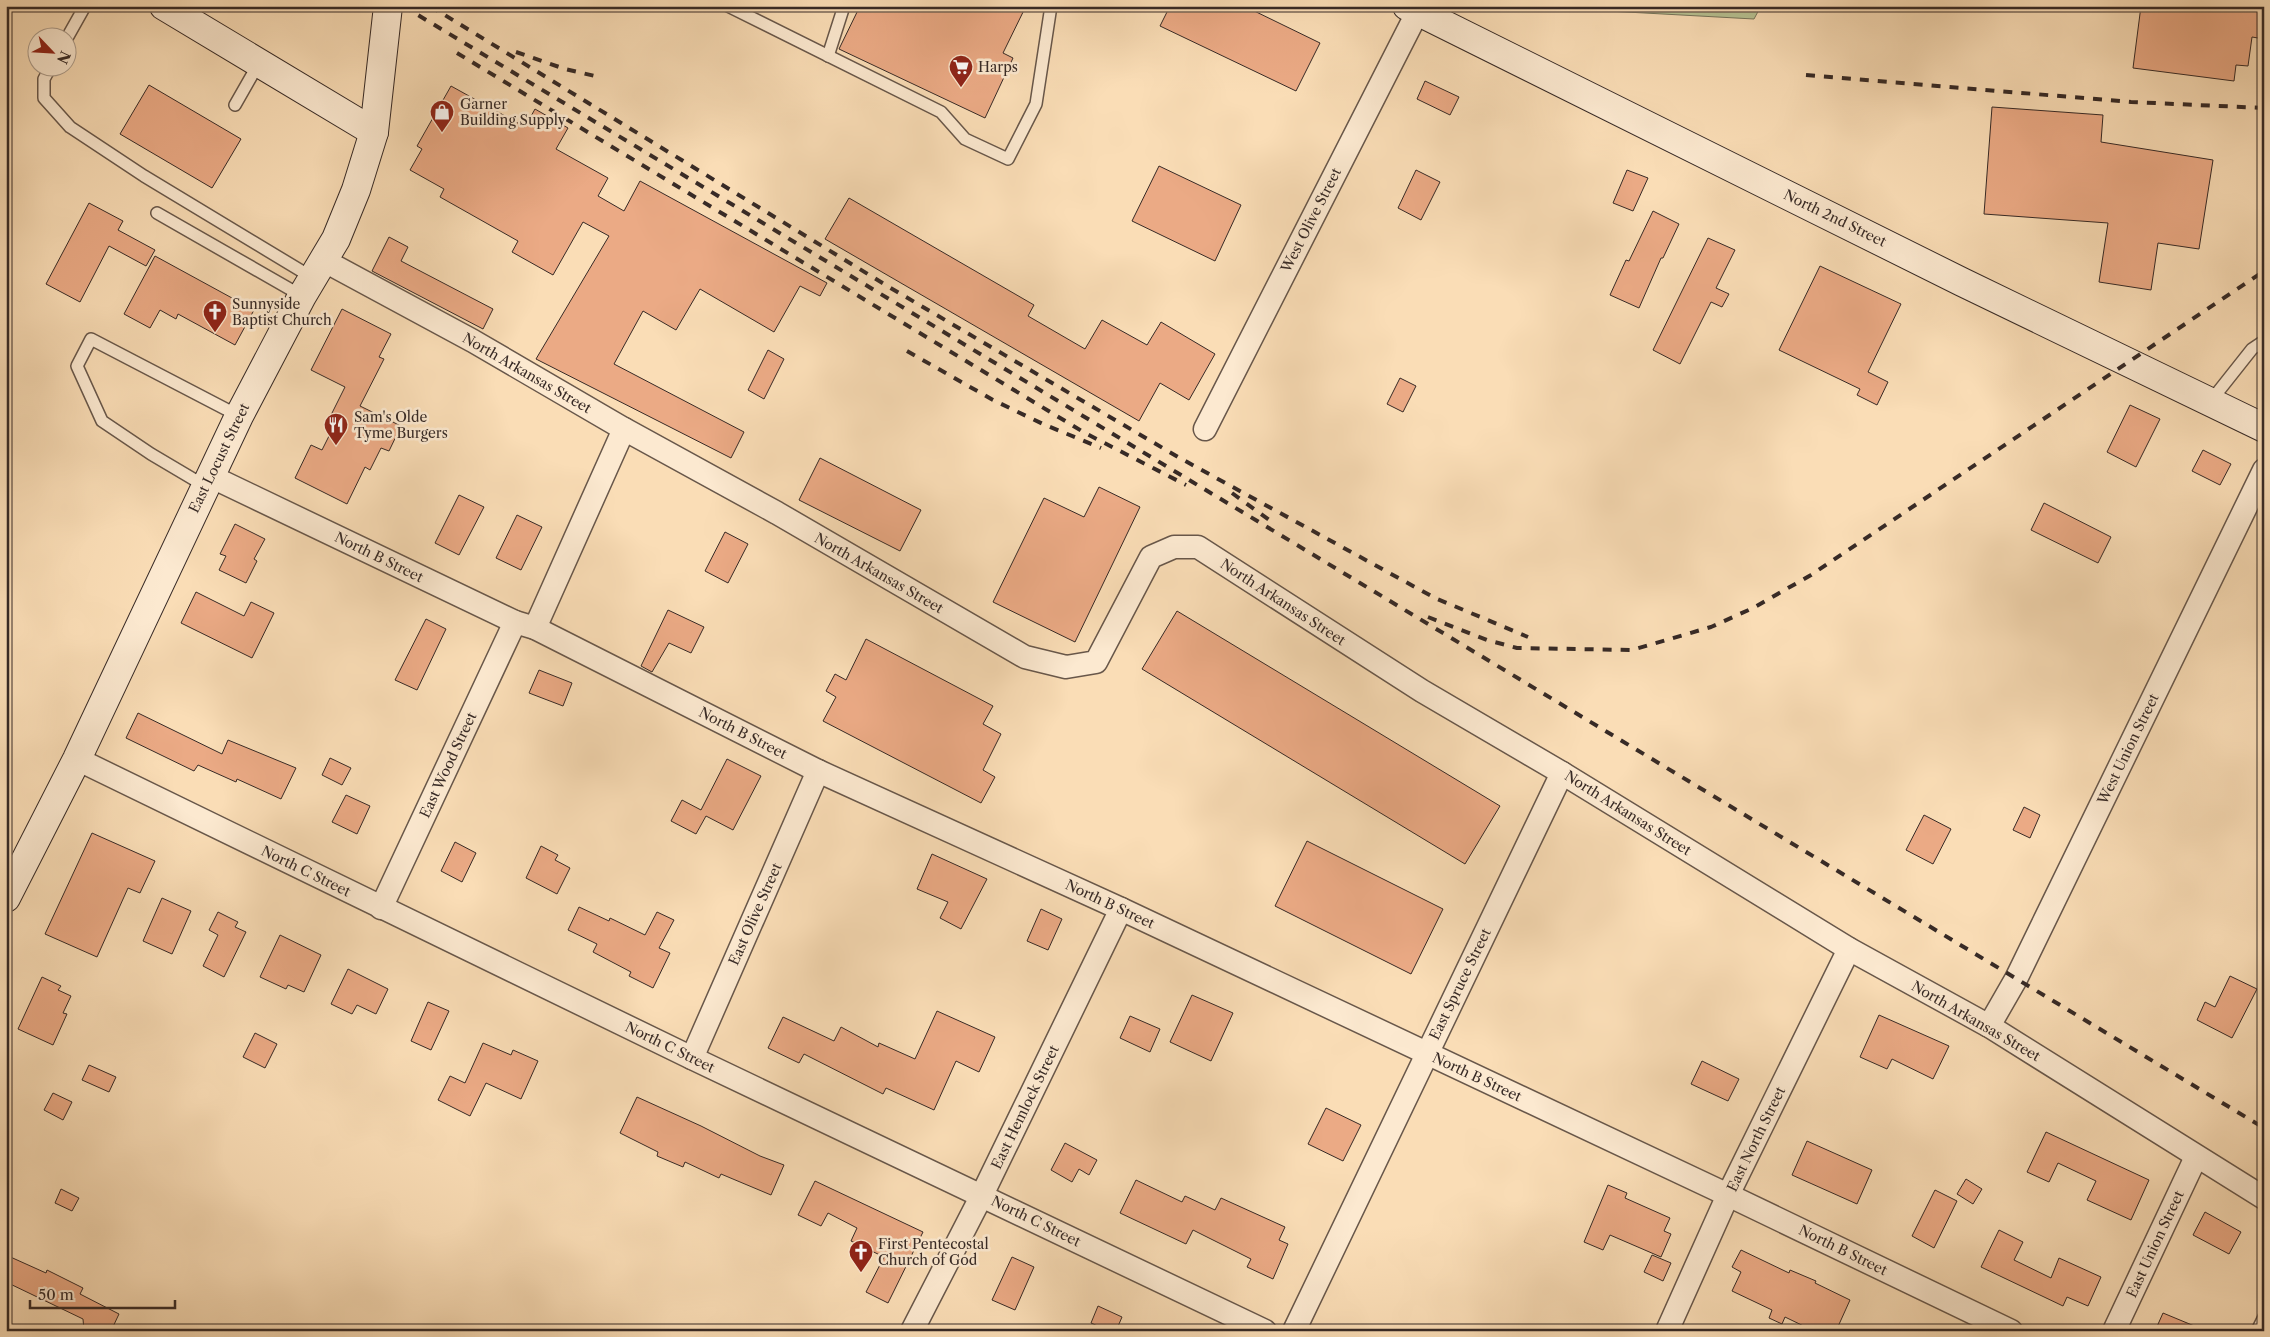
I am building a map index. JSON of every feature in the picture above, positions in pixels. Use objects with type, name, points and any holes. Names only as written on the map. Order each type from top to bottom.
[{"type":"main road","points":[[164,6],[374,132]]},
{"type":"main road","name":"East Locust Street","points":[[6,898],[77,759],[239,416],[336,239],[356,190],[374,132],[388,6]]},
{"type":"main road","name":"North 2nd Street","points":[[1413,9],[1962,282],[2264,428]]},
{"type":"street","name":"West Olive Street","points":[[1205,429],[1413,9]]},
{"type":"street","name":"North Arkansas Street","points":[[313,278],[473,341],[624,429],[777,513],[1025,657],[1066,667],[1096,662],[1151,557],[1174,547],[1198,547],[1422,691],[1562,773],[1849,949],[1990,1026],[2264,1198]]},
{"type":"street","name":"East Wood Street","points":[[381,908],[624,429]]},
{"type":"street","name":"West Union Street","points":[[1990,1026],[2016,979],[2264,470]]},
{"type":"street","name":"North B Street","points":[[208,481],[525,625],[818,771],[1121,909],[1728,1195],[2011,1331]]},
{"type":"street","name":"North C Street","points":[[77,759],[692,1058],[1265,1331]]},
{"type":"street","name":"East Olive Street","points":[[692,1058],[818,771]]},
{"type":"street","name":"East Spruce Street","points":[[1294,1331],[1562,773]]},
{"type":"street","name":"East Hemlock Street","points":[[912,1331],[982,1195],[1121,909]]},
{"type":"street","name":"East North Street","points":[[1667,1331],[1728,1195],[1849,949]]},
{"type":"street","name":"East Union Street","points":[[2114,1331],[2196,1157]]},
{"type":"lane","points":[[73,28],[85,6]]},
{"type":"lane","points":[[728,6],[941,112],[965,139],[1008,159],[1036,104],[1051,6]]},
{"type":"lane","points":[[828,56],[844,6]]},
{"type":"lane","points":[[234,104],[259,63]]},
{"type":"lane","points":[[45,78],[44,98],[70,127],[144,176],[313,278]]},
{"type":"lane","points":[[157,213],[313,278]]},
{"type":"lane","points":[[208,481],[151,454],[102,421],[78,366],[91,339],[239,416]]},
{"type":"lane","points":[[2210,402],[2252,349],[2264,341]]},
{"type":"lane","points":[[2257,1331],[2264,1317]]},
{"type":"green space","points":[[1517,6],[1761,6],[1754,19]]},
{"type":"building","name":"Harps","points":[[860,6],[1026,6],[1003,53],[1013,58],[985,118],[839,49]]},
{"type":"building","points":[[1170,6],[1244,6],[1320,43],[1296,91],[1160,26]]},
{"type":"building","points":[[2141,6],[2264,6],[2264,39],[2252,37],[2248,66],[2236,65],[2234,81],[2133,68]]},
{"type":"building","points":[[1425,81],[1459,97],[1450,115],[1417,99]]},
{"type":"building","points":[[149,85],[241,139],[212,188],[120,134]]},
{"type":"building","points":[[451,86],[525,127],[535,109],[568,128],[556,149],[608,178],[598,196],[624,211],[640,181],[827,283],[820,296],[800,286],[774,332],[700,289],[676,330],[643,311],[614,364],[744,432],[731,458],[536,359],[609,236],[583,222],[553,275],[512,252],[518,241],[440,197],[444,189],[410,170],[422,149],[417,146]]},
{"type":"building","points":[[1992,107],[2103,115],[2101,142],[2213,160],[2199,249],[2158,243],[2151,290],[2099,282],[2108,223],[1984,214]]},
{"type":"building","points":[[1159,166],[1241,205],[1215,261],[1132,221]]},
{"type":"building","points":[[1416,170],[1440,182],[1421,220],[1398,208]]},
{"type":"building","points":[[1627,170],[1648,178],[1633,211],[1613,203]]},
{"type":"building","points":[[849,198],[1034,305],[1028,316],[1085,349],[1102,320],[1147,345],[1161,322],[1215,354],[1189,400],[1160,383],[1139,421],[825,239]]},
{"type":"building","points":[[89,203],[123,221],[118,230],[155,250],[146,266],[109,246],[80,302],[46,284]]},
{"type":"building","points":[[1653,211],[1679,224],[1663,258],[1661,258],[1639,308],[1610,295],[1626,260],[1629,261]]},
{"type":"building","points":[[389,237],[408,247],[401,261],[493,309],[483,329],[372,271]]},
{"type":"building","points":[[1708,238],[1735,250],[1716,288],[1729,294],[1722,307],[1711,302],[1680,364],[1653,350]]},
{"type":"building","points":[[155,256],[254,310],[235,345],[178,314],[176,319],[160,310],[150,328],[124,314]]},
{"type":"building","points":[[1820,266],[1901,304],[1868,372],[1888,382],[1877,405],[1857,395],[1860,389],[1779,350]]},
{"type":"building","points":[[342,309],[391,334],[379,357],[384,359],[360,406],[401,426],[389,451],[381,448],[370,470],[365,467],[347,504],[295,478],[311,445],[322,450],[335,424],[328,421],[345,387],[311,370]]},
{"type":"building","points":[[768,350],[784,359],[764,399],[748,390]]},
{"type":"building","points":[[1400,378],[1416,386],[1403,412],[1387,404]]},
{"type":"building","points":[[2130,405],[2160,419],[2136,467],[2107,452]]},
{"type":"building","points":[[2203,450],[2231,464],[2220,485],[2192,471]]},
{"type":"building","points":[[820,458],[921,510],[900,551],[799,500]]},
{"type":"building","points":[[1099,487],[1140,507],[1075,642],[993,602],[1044,498],[1084,517]]},
{"type":"building","points":[[459,495],[484,507],[459,555],[435,543]]},
{"type":"building","points":[[2044,503],[2111,537],[2098,563],[2031,530]]},
{"type":"building","points":[[517,515],[542,527],[521,570],[496,558]]},
{"type":"building","points":[[235,524],[265,539],[254,559],[257,561],[246,583],[219,570],[226,556],[220,554]]},
{"type":"building","points":[[725,532],[748,544],[728,583],[705,571]]},
{"type":"building","points":[[196,592],[244,616],[251,602],[274,613],[252,658],[181,623]]},
{"type":"building","points":[[668,610],[704,627],[691,653],[669,643],[652,672],[641,666]]},
{"type":"building","points":[[1177,611],[1500,806],[1465,864],[1142,669]]},
{"type":"building","points":[[426,619],[446,629],[417,690],[395,680]]},
{"type":"building","points":[[866,639],[993,706],[983,724],[1001,734],[983,770],[995,777],[981,803],[823,721],[836,697],[826,691],[835,674],[846,680]]},
{"type":"building","points":[[539,670],[572,683],[563,706],[529,693]]},
{"type":"building","points":[[138,713],[222,754],[228,740],[296,768],[281,799],[237,779],[236,782],[198,765],[194,771],[126,738]]},
{"type":"building","points":[[330,758],[351,768],[342,785],[322,775]]},
{"type":"building","points":[[727,759],[761,776],[733,830],[706,816],[696,834],[671,821],[682,800],[701,810]]},
{"type":"building","points":[[346,795],[370,806],[357,834],[332,822]]},
{"type":"building","points":[[2024,807],[2040,815],[2030,838],[2013,830]]},
{"type":"building","points":[[1924,815],[1951,829],[1933,864],[1906,850]]},
{"type":"building","points":[[92,833],[155,861],[140,893],[128,888],[97,957],[45,934]]},
{"type":"building","points":[[1307,841],[1443,909],[1411,974],[1275,906]]},
{"type":"building","points":[[455,842],[476,853],[462,882],[441,871]]},
{"type":"building","points":[[541,846],[558,855],[555,860],[570,868],[557,894],[526,878]]},
{"type":"building","points":[[932,854],[987,879],[961,929],[940,918],[948,902],[917,889]]},
{"type":"building","points":[[162,898],[191,911],[172,954],[143,941]]},
{"type":"building","points":[[579,907],[609,921],[610,918],[645,935],[657,912],[674,920],[659,948],[670,953],[653,988],[629,976],[631,972],[593,952],[597,944],[568,930]]},
{"type":"building","points":[[1041,909],[1062,919],[1048,950],[1027,941]]},
{"type":"building","points":[[218,912],[238,922],[235,927],[246,932],[224,977],[203,966],[218,935],[209,930]]},
{"type":"building","points":[[280,935],[321,955],[304,992],[288,985],[286,989],[260,977]]},
{"type":"building","points":[[348,969],[388,989],[376,1014],[357,1005],[352,1014],[331,1004]]},
{"type":"building","points":[[2230,976],[2257,989],[2232,1038],[2197,1020],[2205,1002],[2215,1007]]},
{"type":"building","points":[[42,977],[61,986],[58,990],[71,996],[63,1013],[67,1014],[53,1045],[18,1029]]},
{"type":"building","points":[[1192,995],[1233,1013],[1211,1061],[1170,1042]]},
{"type":"building","points":[[428,1002],[449,1011],[431,1050],[411,1041]]},
{"type":"building","points":[[937,1011],[995,1037],[979,1072],[956,1061],[934,1110],[886,1088],[883,1094],[804,1054],[799,1063],[768,1048],[783,1017],[834,1041],[841,1027],[878,1047],[879,1043],[915,1059]]},
{"type":"building","points":[[1879,1015],[1949,1046],[1933,1079],[1892,1059],[1887,1069],[1860,1057]]},
{"type":"building","points":[[1130,1016],[1160,1029],[1150,1052],[1120,1038]]},
{"type":"building","points":[[255,1033],[277,1044],[265,1068],[243,1057]]},
{"type":"building","points":[[483,1043],[511,1055],[513,1050],[538,1061],[521,1099],[486,1083],[470,1116],[438,1100],[450,1076],[465,1083]]},
{"type":"building","points":[[1702,1061],[1739,1079],[1728,1101],[1691,1084]]},
{"type":"building","points":[[89,1065],[116,1077],[109,1092],[82,1080]]},
{"type":"building","points":[[53,1093],[72,1102],[63,1120],[44,1110]]},
{"type":"building","points":[[637,1097],[701,1126],[760,1156],[784,1165],[771,1195],[721,1174],[719,1178],[685,1162],[683,1167],[657,1156],[658,1152],[620,1133]]},
{"type":"building","points":[[1326,1108],[1361,1125],[1343,1161],[1308,1144]]},
{"type":"building","points":[[2046,1132],[2149,1180],[2131,1220],[2087,1200],[2096,1181],[2058,1163],[2049,1182],[2027,1172]]},
{"type":"building","points":[[1807,1141],[1872,1170],[1857,1204],[1792,1175]]},
{"type":"building","points":[[1065,1143],[1097,1160],[1089,1175],[1079,1169],[1072,1182],[1051,1170]]},
{"type":"building","points":[[1966,1179],[1982,1189],[1973,1204],[1957,1194]]},
{"type":"building","points":[[1136,1180],[1182,1202],[1185,1196],[1215,1210],[1221,1198],[1285,1227],[1279,1240],[1288,1244],[1273,1279],[1247,1267],[1251,1259],[1193,1230],[1186,1244],[1120,1213]]},
{"type":"building","points":[[815,1181],[923,1232],[888,1303],[866,1292],[884,1257],[851,1241],[857,1228],[828,1213],[821,1226],[798,1215]]},
{"type":"building","points":[[1608,1185],[1627,1193],[1625,1198],[1670,1218],[1664,1231],[1671,1234],[1661,1257],[1610,1235],[1603,1250],[1584,1242]]},
{"type":"building","points":[[61,1189],[79,1198],[72,1211],[55,1203]]},
{"type":"building","points":[[1935,1190],[1957,1201],[1934,1248],[1912,1236]]},
{"type":"building","points":[[2205,1212],[2241,1232],[2229,1254],[2193,1235]]},
{"type":"building","points":[[1999,1230],[2023,1242],[2014,1260],[2051,1278],[2059,1258],[2101,1277],[2088,1306],[2067,1297],[2063,1306],[1981,1267]]},
{"type":"building","points":[[1741,1250],[1789,1273],[1790,1270],[1816,1281],[1815,1283],[1850,1300],[1836,1331],[1814,1331],[1785,1317],[1782,1324],[1769,1318],[1772,1310],[1732,1291],[1741,1272],[1732,1267]]},
{"type":"building","points":[[6,1255],[46,1273],[47,1270],[83,1288],[80,1294],[119,1314],[111,1331],[84,1331],[83,1319],[6,1282]]},
{"type":"building","points":[[1652,1255],[1671,1263],[1663,1281],[1644,1272]]},
{"type":"building","points":[[1012,1257],[1034,1267],[1015,1310],[992,1300]]},
{"type":"building","points":[[1098,1306],[1122,1317],[1116,1331],[1109,1331],[1091,1323]]},
{"type":"building","points":[[2163,1313],[2204,1330],[2204,1331],[2155,1331]]},
{"type":"railway","points":[[403,6],[2264,1128]]},
{"type":"railway","points":[[430,6],[889,287],[1178,457],[1435,598],[1528,637]]},
{"type":"railway","points":[[516,52],[565,69],[595,76]]},
{"type":"railway","points":[[457,53],[1085,433],[1186,485]]},
{"type":"railway","points":[[1806,75],[2131,102],[2264,108]]},
{"type":"railway","points":[[1428,617],[1487,640],[1517,648],[1632,650],[1711,627],[1753,608],[1811,575],[2264,271]]},
{"type":"railway","points":[[907,351],[993,400],[1043,424],[1101,448]]},
{"type":"railway","points":[[1232,493],[1272,522]]},
{"type":"place","name":"Harps","points":[[961,88]]},
{"type":"place","name":"Garner Building Supply","points":[[442,133]]},
{"type":"place","name":"Sunnyside Baptist Church","points":[[215,333]]},
{"type":"place","name":"Sam's Olde Tyme Burgers","points":[[336,446]]},
{"type":"place","name":"First Pentecostal Church of God","points":[[861,1273]]}]
